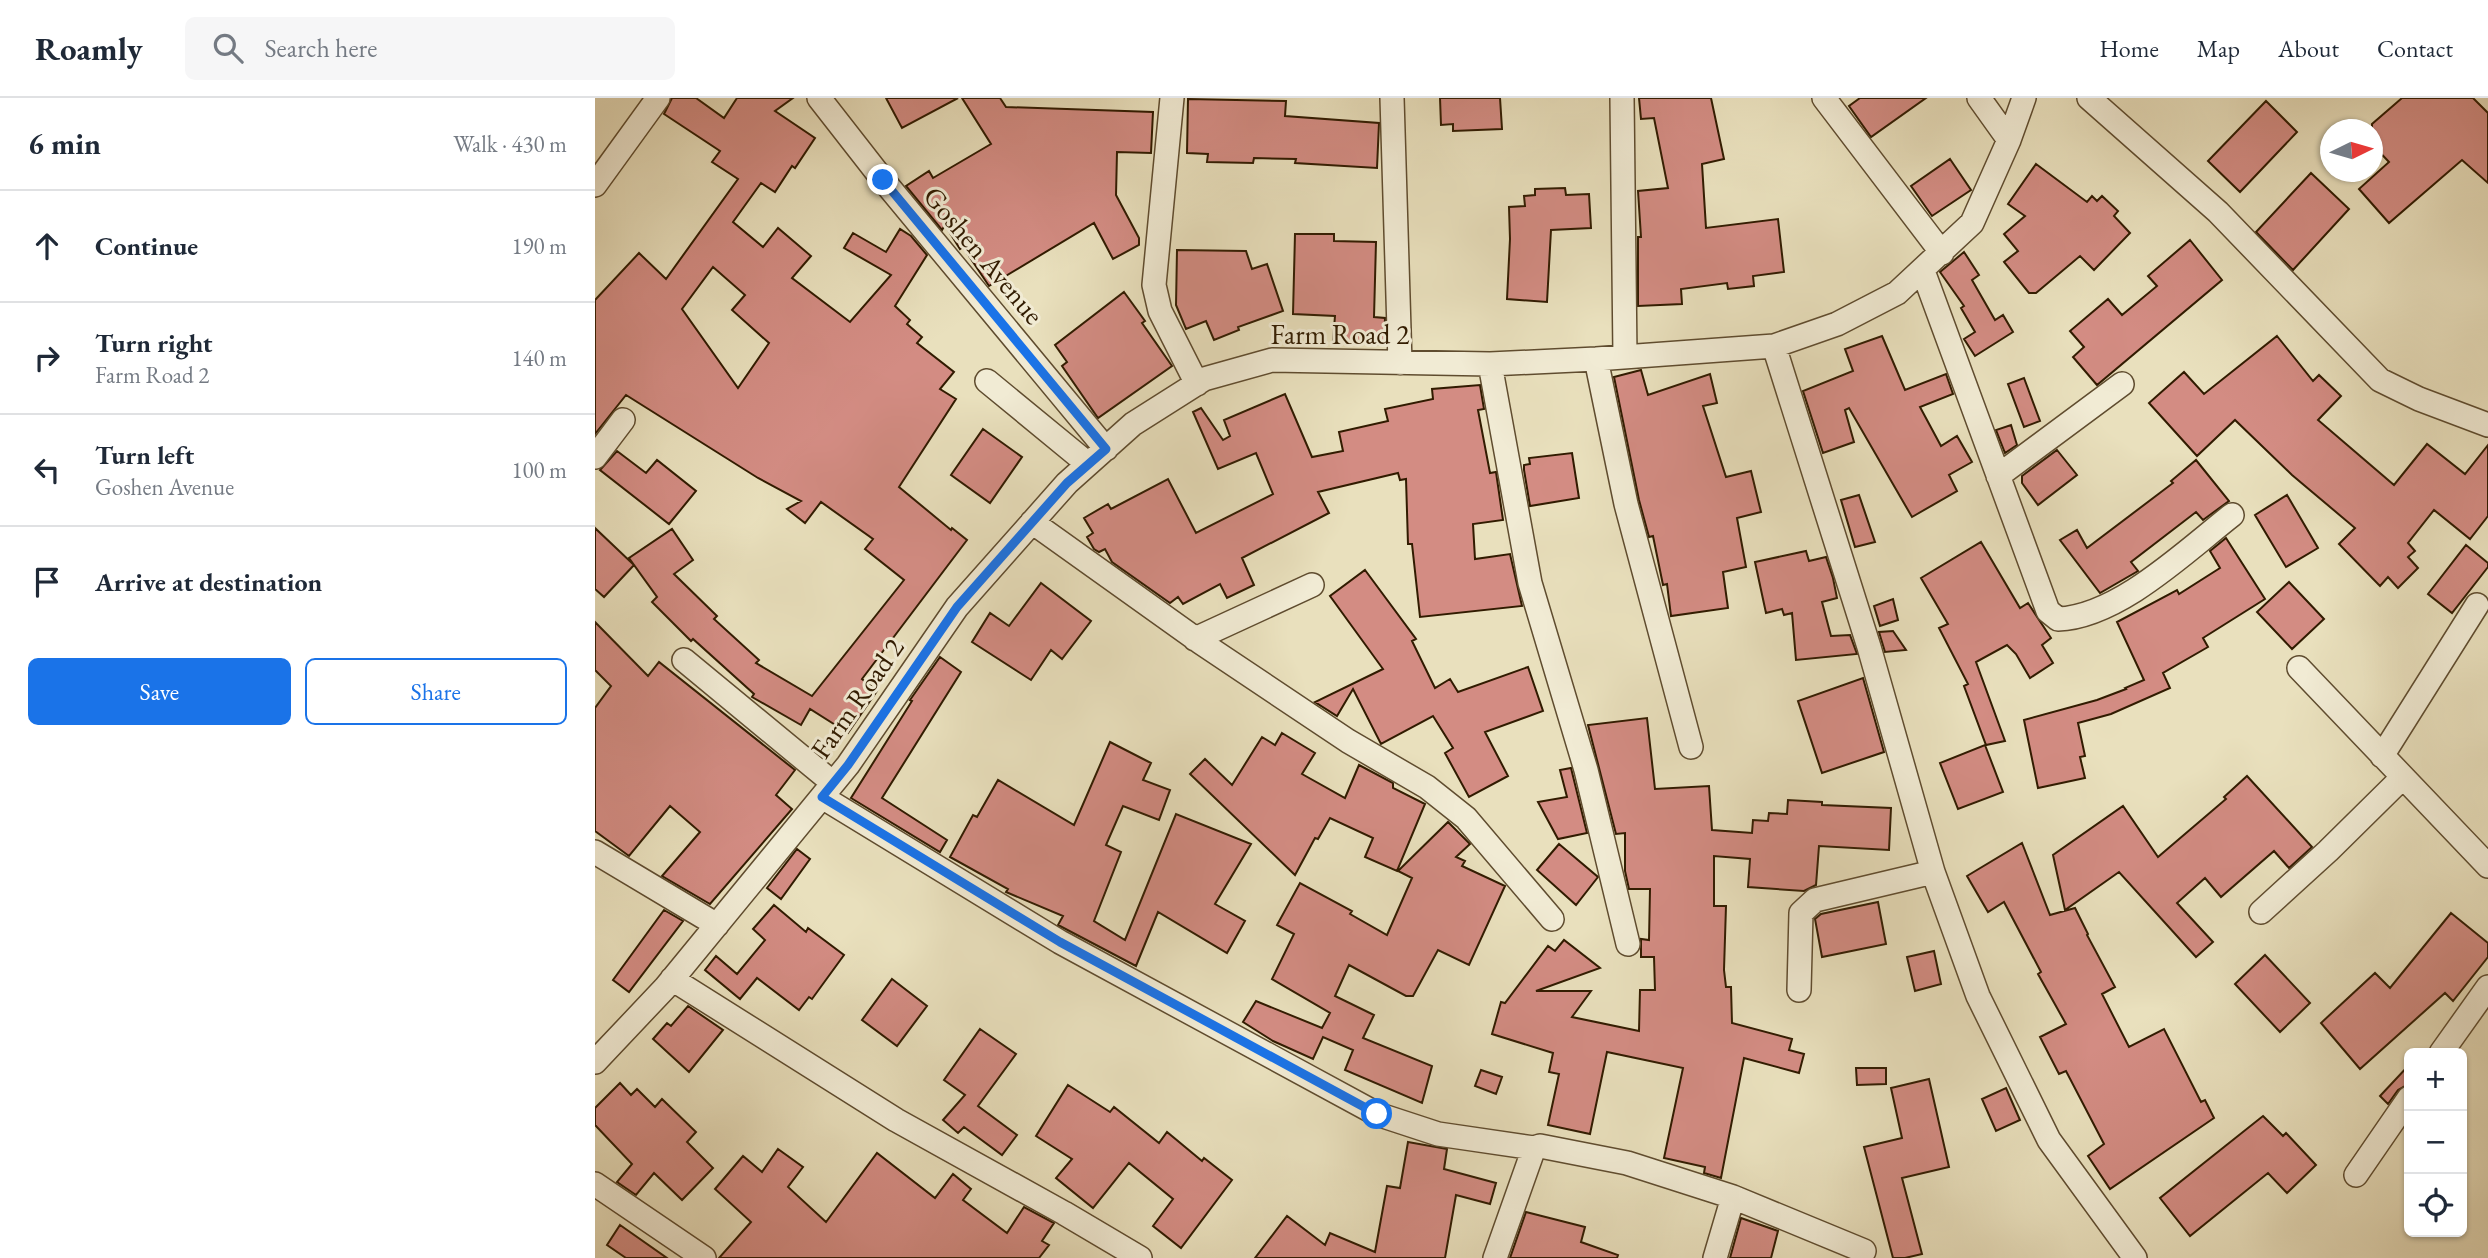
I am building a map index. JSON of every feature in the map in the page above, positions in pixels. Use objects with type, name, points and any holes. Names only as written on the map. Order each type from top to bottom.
[{"type":"street","points":[[595,185],[658,98]]},
{"type":"street","name":"Goshen Avenue","points":[[819,98],[883,180],[1106,449]]},
{"type":"street","points":[[1172,98],[1154,285],[1160,311],[1197,383]]},
{"type":"street","points":[[1392,98],[1400,363]]},
{"type":"street","points":[[1622,98],[1625,356]]},
{"type":"street","points":[[1824,98],[1942,253]]},
{"type":"street","points":[[1979,98],[2009,139]]},
{"type":"street","name":"Farm Road 2","points":[[595,1062],[672,979],[827,790],[957,607],[1032,522],[1088,464],[1133,424],[1204,379],[1272,360],[1490,364],[1596,359],[1774,346],[1837,324],[1897,293],[1972,223],[2024,98]]},
{"type":"street","points":[[2089,98],[2218,212],[2380,380],[2419,399],[2488,425]]},
{"type":"street","points":[[1923,271],[2048,611],[2058,619],[2078,619],[2131,594],[2232,514]]},
{"type":"street","points":[[1774,346],[1869,647],[1933,872],[1977,996],[2049,1140],[2135,1258]]},
{"type":"street","points":[[1596,359],[1626,504],[1691,747]]},
{"type":"street","points":[[1490,364],[1530,583],[1585,770],[1628,944]]},
{"type":"street","points":[[987,381],[1088,464]]},
{"type":"street","points":[[1998,476],[2122,384]]},
{"type":"street","points":[[595,457],[623,419]]},
{"type":"street","points":[[1032,522],[1195,639],[1348,741],[1427,787],[1466,818],[1552,919]]},
{"type":"street","points":[[1195,639],[1312,585]]},
{"type":"street","points":[[2382,756],[2477,605]]},
{"type":"street","points":[[684,660],[827,790],[1060,942],[1377,1114],[1438,1133],[1534,1148],[1540,1146],[1627,1163],[1733,1197],[1864,1251]]},
{"type":"street","points":[[2299,668],[2488,866]]},
{"type":"street","points":[[2261,912],[2403,777]]},
{"type":"street","points":[[595,852],[717,925]]},
{"type":"street","points":[[1799,990],[1801,913],[1815,901],[1933,872]]},
{"type":"street","points":[[672,979],[896,1120],[1140,1258]]},
{"type":"street","points":[[2445,1048],[2488,987]]},
{"type":"street","points":[[2356,1175],[2404,1105]]},
{"type":"street","points":[[1495,1258],[1534,1148]]},
{"type":"street","points":[[595,1184],[695,1256]]},
{"type":"street","points":[[1715,1258],[1733,1197]]},
{"type":"building","points":[[672,98],[696,98],[724,118],[737,98],[793,98],[775,111],[815,138],[775,192],[761,183],[733,222],[763,247],[778,228],[811,256],[792,278],[850,322],[891,275],[844,248],[853,233],[886,252],[900,229],[911,236],[927,255],[895,306],[910,320],[907,324],[922,337],[917,343],[954,372],[940,389],[956,399],[899,487],[967,540],[862,679],[877,691],[848,733],[810,709],[801,725],[752,697],[754,694],[693,639],[691,641],[652,602],[657,597],[629,558],[672,529],[693,560],[674,574],[717,616],[714,619],[759,660],[756,663],[812,696],[904,580],[865,549],[873,539],[821,502],[805,523],[787,509],[801,501],[758,478],[626,395],[595,434],[595,300],[639,253],[666,279],[738,179],[712,162],[720,151],[664,114]],"holes":[[[713,267],[745,295],[732,310],[769,343],[738,388],[682,309]]]},
{"type":"building","points":[[886,98],[958,98],[902,128]]},
{"type":"building","points":[[962,98],[1000,98],[1006,107],[1153,112],[1151,153],[1117,152],[1116,195],[1139,238],[1139,245],[1113,259],[1094,223],[989,286],[945,225],[942,230],[906,186],[929,171],[933,178],[991,144]]},
{"type":"building","points":[[1440,98],[1500,98],[1502,129],[1453,131],[1453,124],[1441,125]]},
{"type":"building","points":[[1639,98],[1711,98],[1724,159],[1702,164],[1706,228],[1778,219],[1784,272],[1753,276],[1754,286],[1728,289],[1727,283],[1681,289],[1682,304],[1638,306],[1638,237],[1641,237],[1638,191],[1668,188],[1654,118],[1641,119]]},
{"type":"building","points":[[1860,98],[1926,98],[1871,137],[1849,106]]},
{"type":"building","points":[[2402,98],[2473,98],[2488,113],[2488,183],[2462,160],[2389,223],[2359,189],[2367,182],[2383,182],[2383,167],[2389,162],[2383,156],[2383,119],[2378,119]]},
{"type":"building","points":[[1188,99],[1286,101],[1285,116],[1379,123],[1377,168],[1295,163],[1296,159],[1254,158],[1253,163],[1207,162],[1208,154],[1187,153]]},
{"type":"building","points":[[2266,101],[2297,132],[2240,192],[2208,161]]},
{"type":"building","points":[[1950,159],[1971,190],[1932,216],[1911,186]]},
{"type":"building","points":[[2036,164],[2087,202],[2092,196],[2097,201],[2102,196],[2118,211],[2114,216],[2130,233],[2094,270],[2080,256],[2036,293],[2029,293],[2004,262],[2018,251],[2004,234],[2025,216],[2008,204]]},
{"type":"building","points":[[2311,173],[2349,209],[2293,270],[2256,232]]},
{"type":"building","points":[[1565,188],[1566,195],[1589,194],[1591,228],[1551,230],[1547,302],[1507,299],[1509,207],[1525,206],[1524,196],[1535,195],[1535,189]]},
{"type":"building","points":[[1295,234],[1334,234],[1334,241],[1376,242],[1374,317],[1385,318],[1384,345],[1333,340],[1335,316],[1293,314]]},
{"type":"building","points":[[2190,240],[2222,280],[2097,385],[2073,357],[2084,347],[2070,331],[2108,299],[2122,315],[2157,286],[2148,276]]},
{"type":"building","points":[[1177,250],[1246,251],[1252,269],[1267,264],[1283,311],[1238,327],[1239,330],[1214,340],[1206,321],[1186,329],[1176,305]]},
{"type":"building","points":[[1964,252],[1979,275],[1972,280],[1995,320],[2003,315],[2013,332],[1975,356],[1964,339],[1975,332],[1961,308],[1964,306],[1940,272]]},
{"type":"building","points":[[1124,292],[1172,366],[1098,418],[1062,366],[1067,362],[1055,345]]},
{"type":"building","points":[[1882,336],[1905,390],[1946,374],[1953,394],[1920,407],[1941,446],[1957,436],[1972,462],[1949,475],[1957,491],[1912,517],[1849,408],[1845,410],[1854,442],[1823,453],[1803,391],[1853,371],[1845,349]]},
{"type":"building","points":[[2277,336],[2313,381],[2319,375],[2341,396],[2318,420],[2394,485],[2427,444],[2465,474],[2488,445],[2488,516],[2470,539],[2434,510],[2408,543],[2415,551],[2408,557],[2418,568],[2398,588],[2388,577],[2380,586],[2339,544],[2355,528],[2292,475],[2235,420],[2197,456],[2149,403],[2184,372],[2204,394]]},
{"type":"building","points":[[1641,370],[1648,395],[1710,374],[1717,403],[1703,406],[1726,477],[1751,471],[1761,512],[1737,518],[1746,567],[1723,572],[1728,608],[1671,616],[1667,584],[1663,585],[1653,536],[1649,537],[1639,500],[1614,377]]},
{"type":"building","points":[[2024,378],[2040,421],[2024,427],[2008,384]]},
{"type":"building","points":[[1480,385],[1484,409],[1478,410],[1490,473],[1496,472],[1503,520],[1473,524],[1475,559],[1510,554],[1522,606],[1420,617],[1412,544],[1408,544],[1406,479],[1400,480],[1398,473],[1318,492],[1329,513],[1242,558],[1254,585],[1227,598],[1220,584],[1183,604],[1178,597],[1170,603],[1112,562],[1105,549],[1099,552],[1094,549],[1087,537],[1093,533],[1084,518],[1108,504],[1111,509],[1168,479],[1196,533],[1273,494],[1256,453],[1218,469],[1193,412],[1201,408],[1223,440],[1230,436],[1224,420],[1285,394],[1312,457],[1343,451],[1339,432],[1388,421],[1385,409],[1433,399],[1432,389]]},
{"type":"building","points":[[2011,425],[2017,445],[2005,453],[1996,430]]},
{"type":"building","points":[[983,429],[1022,457],[990,503],[951,475]]},
{"type":"building","points":[[2057,450],[2077,475],[2038,505],[2022,483],[2022,476]]},
{"type":"building","points":[[617,451],[646,473],[657,460],[696,491],[669,524],[600,470]]},
{"type":"building","points":[[1572,453],[1579,498],[1530,506],[1524,470],[1524,465],[1530,464],[1529,458]]},
{"type":"building","points":[[2196,460],[2229,501],[2203,520],[2196,512],[2131,562],[2138,571],[2100,593],[2060,540],[2077,530],[2087,548],[2173,483],[2171,481]]},
{"type":"building","points":[[1859,495],[1875,542],[1855,547],[1841,500]]},
{"type":"building","points":[[2287,495],[2318,548],[2286,567],[2255,515]]},
{"type":"building","points":[[595,528],[634,565],[604,597],[595,589]]},
{"type":"building","points":[[2226,538],[2265,599],[2203,638],[2208,647],[2163,673],[2170,688],[2111,714],[2078,723],[2085,756],[2080,757],[2085,778],[2038,788],[2024,720],[2097,700],[2144,680],[2117,622],[2177,590],[2179,594],[2220,568],[2210,551]]},
{"type":"building","points":[[1981,542],[2020,608],[2028,603],[2051,638],[2042,645],[2053,663],[2030,678],[2016,654],[2007,645],[1976,662],[2005,741],[1986,745],[1964,686],[1968,684],[1939,628],[1948,624],[1921,578]]},
{"type":"building","points":[[2466,545],[2488,563],[2488,567],[2452,613],[2428,594]]},
{"type":"building","points":[[1806,551],[1809,561],[1826,557],[1833,578],[1837,598],[1822,602],[1831,636],[1850,635],[1857,654],[1796,660],[1792,613],[1784,615],[1782,609],[1766,613],[1755,562]]},
{"type":"building","points":[[1365,570],[1416,639],[1412,641],[1435,688],[1450,679],[1458,692],[1528,667],[1543,711],[1485,732],[1508,776],[1469,797],[1445,753],[1453,748],[1433,716],[1381,744],[1353,689],[1337,716],[1315,702],[1383,669],[1330,596]]},
{"type":"building","points":[[2289,582],[2324,619],[2292,649],[2257,612]]},
{"type":"building","points":[[1041,583],[1091,621],[1062,659],[1051,650],[1031,680],[972,642],[990,613],[1009,626]]},
{"type":"building","points":[[1893,599],[1898,620],[1880,626],[1874,606]]},
{"type":"building","points":[[595,622],[648,676],[659,662],[795,770],[776,795],[792,809],[710,904],[662,876],[700,832],[670,806],[629,856],[595,831],[595,708],[611,686],[595,670]]},
{"type":"building","points":[[1893,631],[1906,650],[1885,652],[1879,632]]},
{"type":"building","points":[[940,657],[961,672],[882,798],[947,840],[940,852],[851,798],[912,701],[910,700]]},
{"type":"building","points":[[1863,678],[1884,752],[1822,773],[1798,701]]},
{"type":"building","points":[[1647,718],[1655,789],[1709,786],[1712,830],[1752,833],[1753,820],[1768,821],[1769,813],[1787,814],[1788,800],[1822,802],[1822,805],[1891,808],[1889,850],[1819,846],[1816,885],[1804,891],[1748,887],[1750,859],[1714,856],[1714,906],[1726,906],[1724,970],[1726,987],[1731,987],[1732,1023],[1792,1039],[1789,1050],[1804,1054],[1799,1073],[1744,1058],[1721,1178],[1704,1173],[1705,1167],[1664,1158],[1683,1068],[1607,1052],[1590,1134],[1548,1125],[1559,1074],[1549,1072],[1553,1053],[1492,1034],[1501,1002],[1505,1003],[1548,946],[1555,951],[1564,940],[1600,968],[1536,991],[1591,991],[1572,1017],[1639,1031],[1640,990],[1655,990],[1654,957],[1641,957],[1641,939],[1649,940],[1650,889],[1629,889],[1625,871],[1625,833],[1616,834],[1588,725]]},
{"type":"building","points":[[1282,733],[1315,753],[1302,774],[1345,798],[1359,765],[1393,783],[1393,788],[1425,804],[1397,871],[1365,857],[1373,838],[1330,818],[1318,839],[1315,838],[1295,875],[1190,774],[1205,759],[1232,785],[1262,737],[1275,745]]},
{"type":"building","points":[[1110,742],[1151,763],[1143,780],[1170,790],[1159,820],[1123,806],[1106,845],[1121,852],[1094,921],[1125,940],[1176,814],[1251,844],[1215,904],[1245,921],[1227,953],[1158,912],[1136,966],[1058,925],[1063,916],[1006,892],[1008,889],[950,857],[973,815],[977,817],[998,780],[1074,825]]},
{"type":"building","points":[[1985,745],[2003,792],[1958,809],[1940,763]]},
{"type":"building","points":[[1571,768],[1587,833],[1558,839],[1538,802],[1567,797],[1560,770]]},
{"type":"building","points":[[2247,776],[2312,847],[2289,868],[2274,851],[2221,897],[2205,878],[2177,903],[2213,942],[2196,957],[2119,872],[2065,910],[2053,855],[2123,806],[2158,857],[2226,799],[2224,797]]},
{"type":"building","points":[[1448,822],[1470,844],[1456,857],[1465,861],[1462,866],[1505,886],[1469,965],[1438,950],[1413,996],[1406,996],[1349,965],[1335,996],[1374,1015],[1363,1038],[1432,1066],[1422,1103],[1345,1070],[1353,1050],[1323,1037],[1313,1059],[1273,1041],[1243,1022],[1256,1001],[1322,1028],[1330,1013],[1272,979],[1294,934],[1277,925],[1300,883],[1352,911],[1350,914],[1387,935],[1412,878],[1398,871]]},
{"type":"building","points":[[2022,843],[2050,915],[2075,908],[2115,987],[2102,994],[2129,1047],[2164,1029],[2201,1102],[2205,1100],[2214,1118],[2110,1189],[2088,1156],[2104,1144],[2066,1071],[2059,1074],[2040,1037],[2066,1024],[2038,974],[2041,972],[2004,902],[1988,912],[1967,876]]},
{"type":"building","points":[[1559,844],[1598,877],[1576,905],[1537,870]]},
{"type":"building","points":[[797,849],[810,859],[781,899],[767,888]]},
{"type":"building","points":[[1878,902],[1886,944],[1822,957],[1815,919],[1821,914]]},
{"type":"building","points":[[774,905],[806,932],[808,928],[844,955],[812,999],[809,997],[799,1010],[757,978],[740,999],[705,970],[716,956],[737,974],[765,940],[753,929]]},
{"type":"building","points":[[664,910],[683,921],[629,992],[613,980]]},
{"type":"building","points":[[2451,913],[2488,943],[2488,957],[2453,1001],[2445,993],[2360,1069],[2321,1023],[2375,973],[2390,988]]},
{"type":"building","points":[[1934,951],[1941,984],[1915,991],[1907,957]]},
{"type":"building","points":[[2265,955],[2310,1003],[2280,1032],[2235,984]]},
{"type":"building","points":[[892,979],[927,1006],[897,1046],[862,1020]]},
{"type":"building","points":[[688,1006],[723,1030],[689,1072],[653,1039],[667,1023],[671,1026]]},
{"type":"building","points":[[980,1029],[1016,1054],[978,1106],[1017,1135],[1002,1155],[964,1127],[958,1133],[943,1120],[965,1095],[944,1080]]},
{"type":"building","points":[[1856,1068],[1886,1068],[1886,1084],[1857,1085]]},
{"type":"building","points":[[1481,1070],[1502,1077],[1496,1094],[1475,1086]]},
{"type":"building","points":[[2404,1070],[2404,1087],[2398,1090],[2388,1104],[2380,1096]]},
{"type":"building","points":[[1929,1079],[1949,1167],[1902,1178],[1922,1254],[1893,1258],[1864,1147],[1902,1138],[1891,1088]]},
{"type":"building","points":[[620,1083],[631,1095],[637,1089],[655,1107],[662,1099],[696,1132],[687,1142],[713,1168],[682,1200],[654,1173],[636,1195],[617,1182],[632,1164],[595,1125],[595,1108]]},
{"type":"building","points":[[1068,1085],[1110,1112],[1114,1107],[1159,1143],[1167,1132],[1202,1161],[1204,1158],[1232,1180],[1181,1248],[1153,1226],[1173,1199],[1129,1163],[1093,1208],[1056,1178],[1072,1159],[1036,1136]]},
{"type":"building","points":[[2006,1088],[2020,1120],[1996,1131],[1982,1099]]},
{"type":"building","points":[[2263,1116],[2283,1136],[2286,1133],[2316,1165],[2287,1193],[2268,1173],[2190,1236],[2160,1198]]},
{"type":"building","points":[[1408,1142],[1447,1149],[1444,1169],[1496,1183],[1490,1204],[1456,1195],[1445,1258],[1255,1258],[1287,1216],[1325,1245],[1330,1233],[1375,1252],[1387,1186],[1400,1188]]},
{"type":"building","points":[[778,1149],[803,1167],[788,1187],[826,1222],[877,1153],[935,1198],[953,1174],[971,1189],[963,1200],[1007,1233],[1024,1207],[1054,1223],[1042,1241],[1049,1245],[1039,1258],[719,1258],[751,1222],[715,1189],[743,1156],[762,1172]]},
{"type":"building","points":[[1526,1212],[1585,1227],[1581,1242],[1618,1255],[1617,1258],[1510,1258]]},
{"type":"building","points":[[1741,1218],[1778,1231],[1771,1258],[1730,1258]]},
{"type":"building","points":[[620,1225],[667,1258],[626,1258],[607,1245]]},
{"type":"route","points":[[883,180],[1106,449],[1067,483],[957,607],[848,765],[822,797],[1060,942],[1377,1114]]}]
